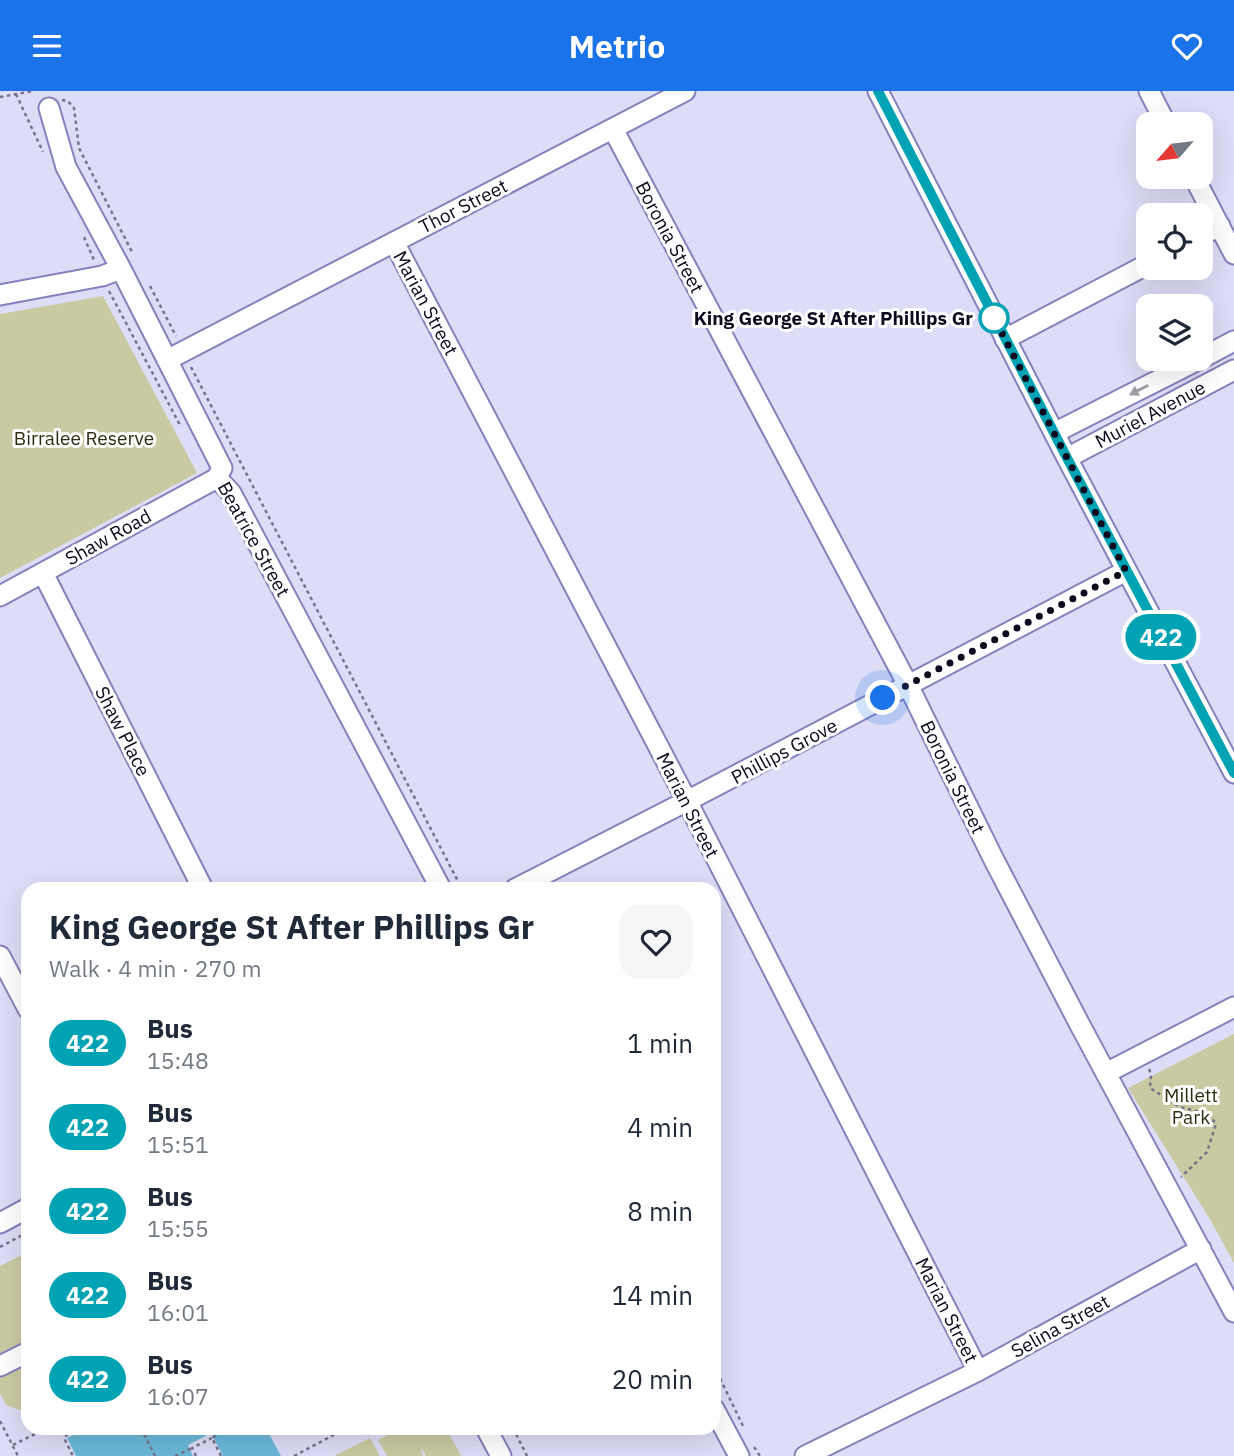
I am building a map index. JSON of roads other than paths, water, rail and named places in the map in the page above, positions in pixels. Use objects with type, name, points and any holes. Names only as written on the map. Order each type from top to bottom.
[{"type":"street","name":"Thor Street","points":[[175,355],[685,91]]},
{"type":"street","points":[[878,91],[1067,458],[1234,773]]},
{"type":"street","points":[[1149,91],[1160,112]]},
{"type":"street","name":"Beatrice Street","points":[[52,104],[66,167],[127,262],[175,355],[222,468],[217,478],[231,493],[437,882]]},
{"type":"street","name":"Boronia Street","points":[[613,129],[908,685],[993,858],[1234,1312]]},
{"type":"street","points":[[1200,189],[1234,254]]},
{"type":"street","points":[[1213,230],[1220,226]]},
{"type":"street","name":"Marian Street","points":[[394,242],[687,801],[978,1371]]},
{"type":"street","points":[[0,295],[102,276],[127,262]]},
{"type":"street","points":[[1005,339],[1136,270]]},
{"type":"street","points":[[1213,352],[1234,341]]},
{"type":"street","name":"Muriel Avenue","points":[[1067,458],[1234,370]]},
{"type":"street","points":[[1054,433],[1176,371]]},
{"type":"street","name":"Shaw Road","points":[[0,596],[217,478]]},
{"type":"street","name":"Phillips Grove","points":[[529,882],[1126,571]]},
{"type":"street","name":"Shaw Place","points":[[43,573],[198,882]]},
{"type":"street","points":[[0,956],[21,996]]},
{"type":"street","points":[[1106,1073],[1234,1007]]},
{"type":"street","points":[[0,1223],[21,1212]]},
{"type":"street","name":"Selina Street","points":[[805,1456],[978,1371],[1201,1249]]},
{"type":"street","points":[[0,1366],[21,1356]]},
{"type":"street","points":[[721,1422],[739,1456]]},
{"type":"street","points":[[490,1435],[501,1456]]},
{"type":"place","name":"King George St After Phillips Gr","points":[[994,318]]},
{"type":"park label","name":"Birralee Reserve","points":[[84,438]]},
{"type":"park label","name":"Millett Park","points":[[1191,1106]]}]
